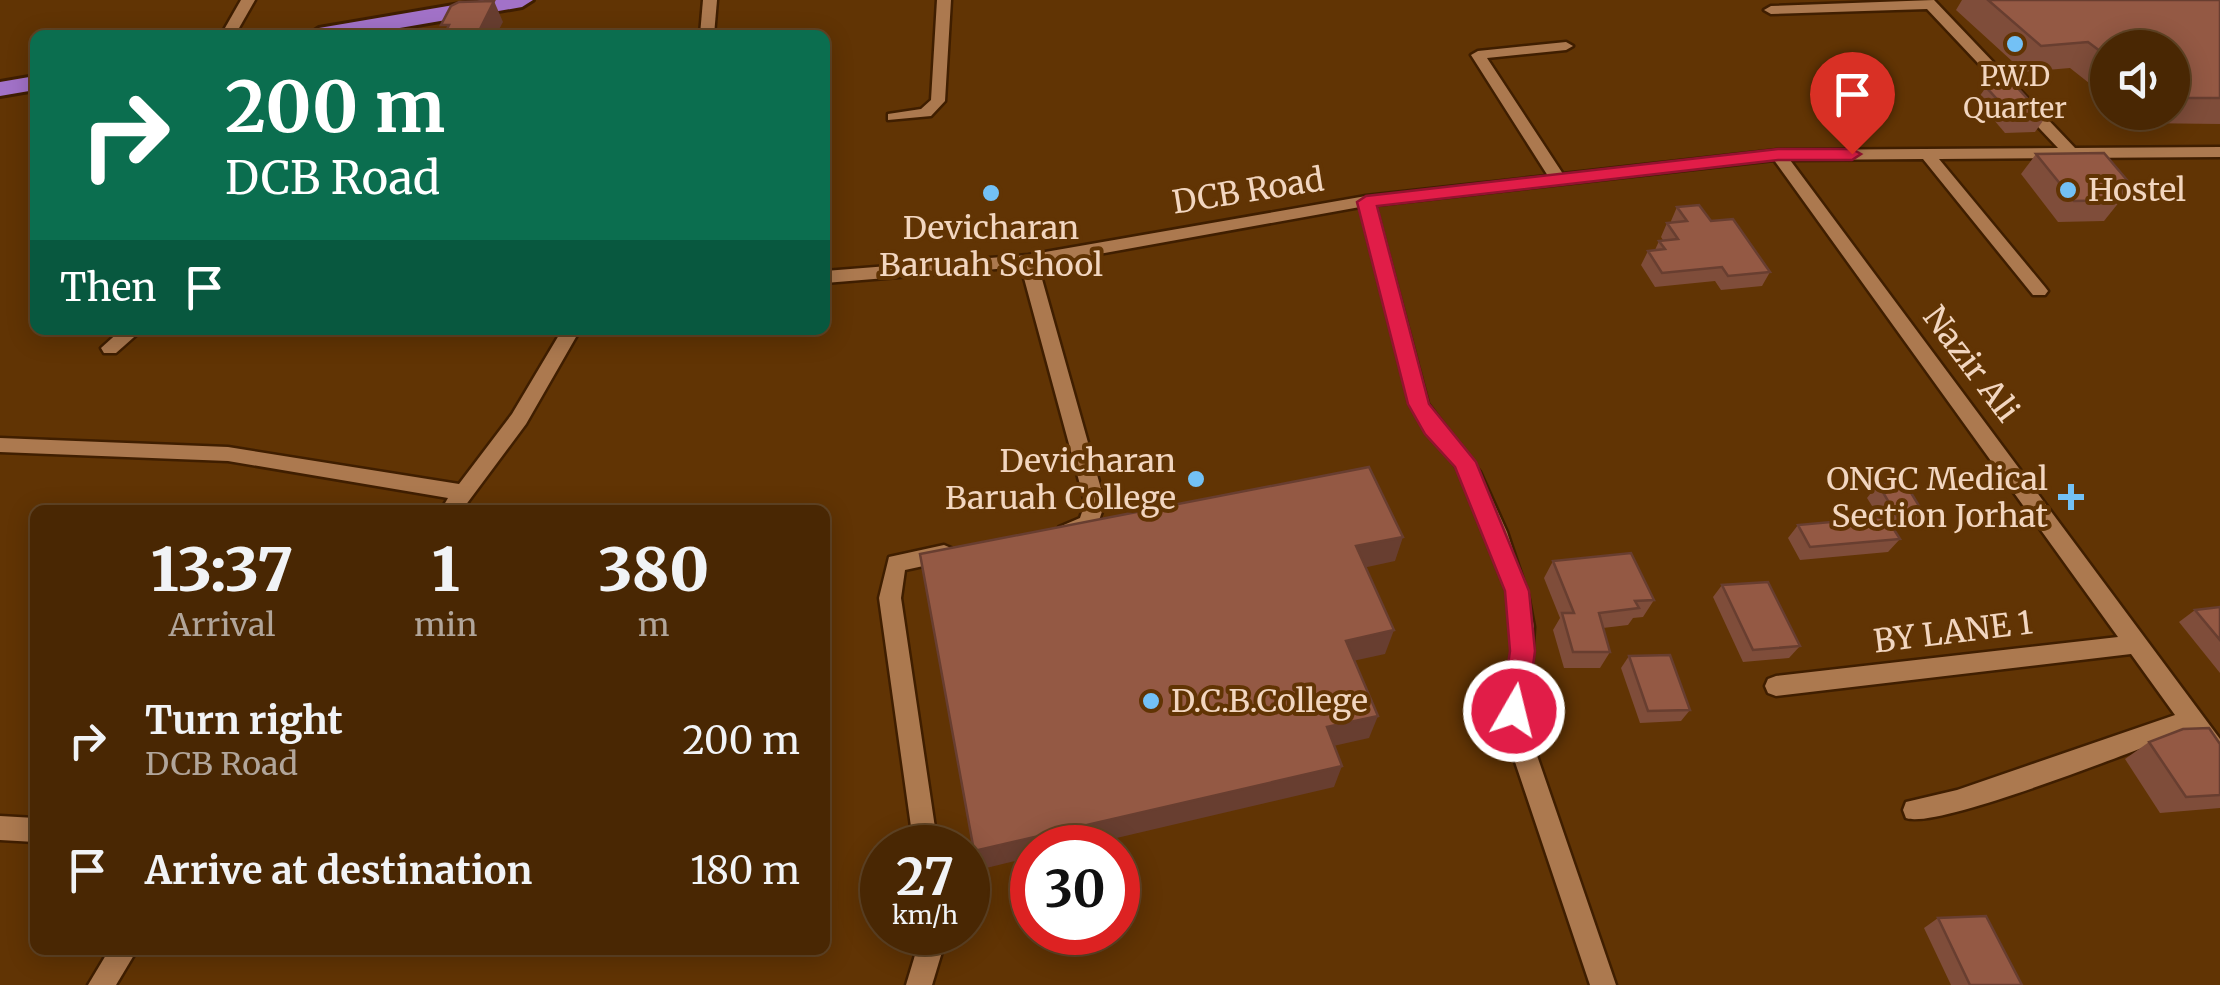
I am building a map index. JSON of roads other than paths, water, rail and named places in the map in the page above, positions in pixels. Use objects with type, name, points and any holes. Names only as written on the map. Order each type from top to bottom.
[{"type":"highway","points":[[363,30],[514,1]]},
{"type":"highway","points":[[0,89],[30,84]]},
{"type":"street","points":[[231,30],[248,0]]},
{"type":"street","points":[[707,30],[710,0]]},
{"type":"street","points":[[893,117],[926,112],[938,101],[944,0]]},
{"type":"street","points":[[1771,10],[1928,2],[2069,151]]},
{"type":"street","points":[[1556,177],[1478,55],[1566,46]]},
{"type":"street","name":"DCB Road","points":[[830,277],[1028,260],[1366,202],[1778,154],[2220,152]]},
{"type":"street","name":"Nazir Ali","points":[[1778,154],[2220,758]]},
{"type":"street","points":[[1927,154],[2039,290]]},
{"type":"street","points":[[1366,202],[1419,404],[1432,428],[1465,462],[1517,591],[1522,651],[1514,711],[1520,742],[1603,985]]},
{"type":"street","points":[[1028,260],[1094,503],[1089,522],[1039,538]]},
{"type":"street","points":[[110,348],[127,335]]},
{"type":"street","points":[[0,444],[228,454],[458,502],[519,419],[568,335]]},
{"type":"street","points":[[923,825],[890,598],[892,572],[896,563],[909,558],[974,550]]},
{"type":"street","name":"BY LANE 1","points":[[1776,686],[2138,644]]},
{"type":"street","points":[[1915,810],[1957,801],[2192,719]]},
{"type":"street","points":[[0,828],[30,830]]},
{"type":"street","points":[[101,985],[121,955]]},
{"type":"street","points":[[919,985],[928,955]]},
{"type":"place","name":"P.W.D Quarter","points":[[2015,44]]},
{"type":"place","name":"Hostel","points":[[2068,190]]},
{"type":"place","name":"Devicharan Baruah School","points":[[991,193]]},
{"type":"place","name":"Devicharan Baruah College","points":[[1196,479]]},
{"type":"place","name":"ONGC Medical Section Jorhat","points":[[2071,497]]},
{"type":"place","name":"D.C.B.College","points":[[1151,701]]}]
